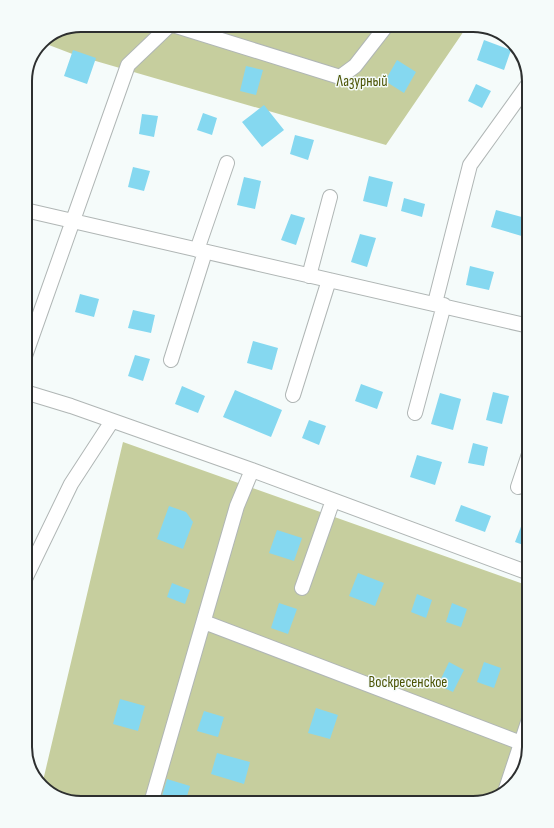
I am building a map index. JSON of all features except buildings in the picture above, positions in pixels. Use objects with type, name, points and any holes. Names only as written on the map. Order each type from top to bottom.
[{"type":"street","points":[[32,336],[128,65],[163,32]]},
{"type":"street","points":[[195,32],[340,77],[355,66],[382,32]]},
{"type":"street","points":[[415,412],[470,165],[522,94]]},
{"type":"street","points":[[171,360],[227,163]]},
{"type":"street","points":[[309,276],[330,197]]},
{"type":"street","points":[[32,212],[522,324]]},
{"type":"street","points":[[293,395],[329,280]]},
{"type":"street","points":[[32,394],[252,470],[522,570]]},
{"type":"street","points":[[32,565],[71,484],[112,421]]},
{"type":"street","points":[[152,796],[237,506],[252,470]]},
{"type":"street","points":[[518,487],[522,475]]},
{"type":"street","points":[[302,588],[333,500]]},
{"type":"street","points":[[204,622],[521,743]]},
{"type":"street","points":[[508,781],[522,740]]},
{"type":"green space","name":"Лазурный","points":[[75,32],[463,32],[386,145],[75,55],[48,45],[56,39]]},
{"type":"green space","name":"Воскресенское","points":[[123,442],[522,584],[522,753],[518,766],[512,777],[503,786],[492,792],[479,796],[78,796],[59,791],[43,779]]}]
